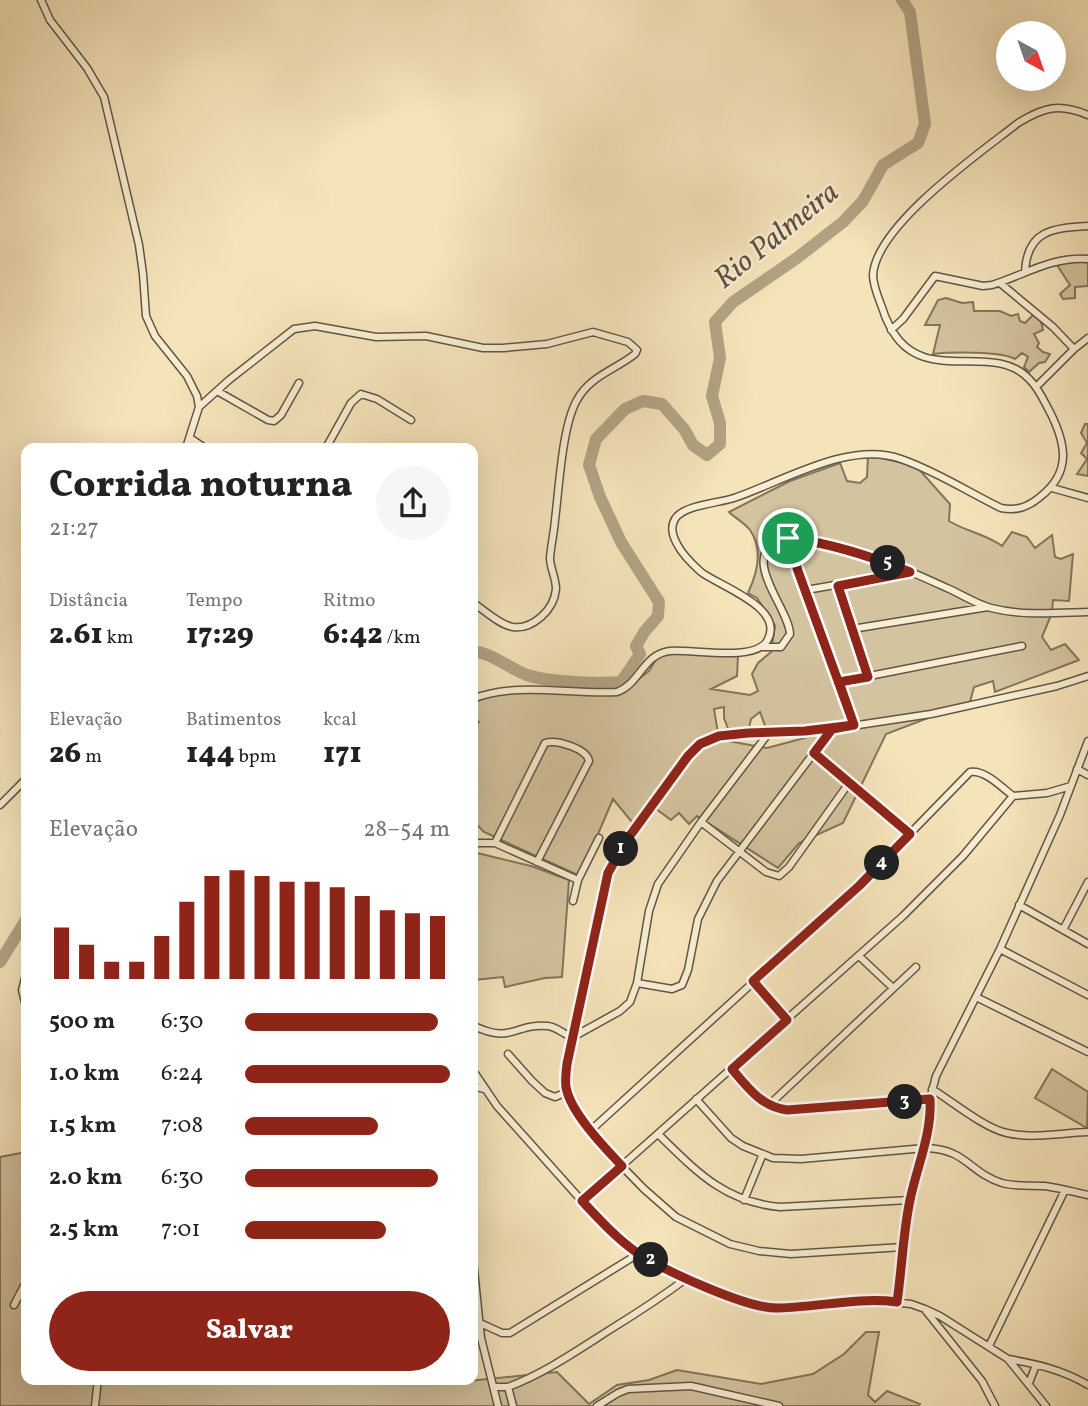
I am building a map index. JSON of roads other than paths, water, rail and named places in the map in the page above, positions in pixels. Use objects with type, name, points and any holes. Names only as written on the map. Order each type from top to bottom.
[{"type":"street","points":[[41,0],[50,20],[87,68],[104,97],[139,245],[144,274],[146,316],[155,337],[187,376],[197,396],[199,407],[188,443]]},
{"type":"street","points":[[762,647],[770,632],[767,618],[746,598],[700,571],[680,549],[672,533],[672,526],[678,515],[693,508],[733,499],[828,462],[869,454],[900,458],[1001,508],[1021,509],[1052,488],[1063,463],[1064,449],[1062,437],[1036,387],[1017,369],[1004,364],[935,359],[914,353],[899,341],[891,330],[873,276],[883,247],[901,222],[933,191],[1031,115],[1067,107],[1088,115]]},
{"type":"street","points":[[1025,272],[1028,251],[1041,235],[1057,229],[1088,226]]},
{"type":"street","points":[[891,330],[903,319],[935,276],[983,286],[1000,283],[1064,259],[1088,258]]},
{"type":"street","points":[[1000,283],[1053,327],[1074,349]]},
{"type":"street","points":[[199,407],[263,352],[300,327],[326,327],[376,337],[426,336],[482,348],[547,344],[593,332],[616,337],[633,345],[637,350],[635,354],[596,379],[574,406],[562,459],[550,557],[556,588],[551,605],[533,623],[512,628],[478,607]]},
{"type":"street","points":[[1036,387],[1088,338]]},
{"type":"street","points":[[217,391],[274,421],[281,415],[299,383]]},
{"type":"street","points":[[329,443],[351,403],[361,394],[377,399],[411,420]]},
{"type":"street","points":[[190,438],[198,443]]},
{"type":"street","points":[[1052,488],[1088,498]]},
{"type":"street","points":[[788,538],[854,725]]},
{"type":"street","points":[[478,697],[504,690],[522,689],[617,692],[625,689],[651,657],[660,653],[733,653],[762,647],[780,647],[790,634],[786,615],[772,592],[764,568],[768,549],[776,540],[788,538],[827,544],[867,555],[989,607],[1021,613],[1088,612]]},
{"type":"street","points":[[806,590],[910,572]]},
{"type":"street","points":[[838,586],[868,677]]},
{"type":"street","points":[[852,629],[989,607]]},
{"type":"street","points":[[839,682],[1022,646]]},
{"type":"street","points":[[903,1247],[791,1254],[739,1248],[669,1212],[590,1131],[567,1093],[567,1064],[608,873],[626,841],[700,744],[712,738],[730,734],[832,729],[966,706],[1057,686],[1088,676]]},
{"type":"street","points":[[637,983],[672,989],[682,985],[688,970],[698,919],[717,881],[832,729]]},
{"type":"street","points":[[573,1037],[621,1011],[629,1002],[637,983],[654,895],[666,872],[701,822],[768,734]]},
{"type":"street","points":[[897,1302],[910,1200],[925,1147],[932,1089],[952,1040],[1000,949],[1088,741]]},
{"type":"street","points":[[495,843],[545,743],[558,742],[586,754],[590,761],[537,862]]},
{"type":"street","points":[[814,753],[910,834]]},
{"type":"street","points":[[1077,769],[1088,775]]},
{"type":"street","points":[[590,1131],[859,886],[970,772],[977,771],[1013,796],[1047,793],[1071,786]]},
{"type":"street","points":[[701,822],[766,872],[779,876],[789,867],[849,783]]},
{"type":"street","points":[[0,805],[21,784]]},
{"type":"street","points":[[582,1201],[859,956],[954,864],[1013,796]]},
{"type":"street","points":[[573,901],[579,880],[599,838]]},
{"type":"street","points":[[478,844],[495,843],[579,880]]},
{"type":"street","points":[[1063,930],[1088,881]]},
{"type":"street","points":[[1019,905],[1088,944]]},
{"type":"street","points":[[1000,949],[1087,992]]},
{"type":"street","points":[[859,956],[892,988]]},
{"type":"street","points":[[769,1105],[916,967]]},
{"type":"street","points":[[753,981],[787,1020]]},
{"type":"street","points":[[976,997],[1088,1052]]},
{"type":"street","points":[[478,1028],[491,1034],[502,1035],[547,1026],[573,1037]]},
{"type":"street","points":[[508,1054],[545,1093],[555,1097],[567,1093]]},
{"type":"street","points":[[732,1069],[754,1094],[769,1105],[787,1110],[930,1099]]},
{"type":"street","points":[[478,1079],[582,1201],[615,1236],[638,1254],[738,1300],[768,1308],[874,1300],[897,1302],[925,1310],[940,1316],[1008,1359],[1046,1406]]},
{"type":"street","points":[[478,1088],[484,1089]]},
{"type":"street","points":[[932,1089],[994,1129],[1005,1133],[1043,1136],[1088,1132]]},
{"type":"street","points":[[696,1099],[731,1138],[762,1156],[801,1159],[925,1147],[941,1148],[958,1154],[990,1178],[1006,1184],[1088,1195]]},
{"type":"street","points":[[658,1134],[703,1177],[725,1192],[764,1205],[780,1207],[910,1200]]},
{"type":"street","points":[[744,1199],[762,1156]]},
{"type":"street","points":[[989,1346],[1065,1190]]},
{"type":"street","points":[[480,1323],[502,1334],[510,1333],[638,1254]]},
{"type":"street","points":[[494,1387],[508,1387],[531,1378],[653,1304],[687,1278]]},
{"type":"street","points":[[14,1305],[21,1292]]},
{"type":"street","points":[[478,1308],[481,1338],[498,1406]]},
{"type":"street","points":[[925,1310],[982,1381],[995,1406]]},
{"type":"street","points":[[1008,1359],[1072,1375],[1088,1385]]},
{"type":"street","points":[[1029,1383],[1036,1365]]},
{"type":"street","points":[[95,1406],[97,1385]]},
{"type":"street","points":[[597,1406],[628,1390],[691,1386],[779,1406]]},
{"type":"street","points":[[508,1387],[513,1406]]},
{"type":"waterway","name":"Rio Palmeira","points":[[478,652],[527,675],[587,683],[621,682],[640,654],[636,646],[658,616],[659,602],[621,542],[600,497],[589,465],[596,439],[625,409],[643,401],[662,404],[684,429],[693,445],[707,455],[720,444],[720,423],[712,396],[720,358],[715,322],[733,302],[843,222],[863,201],[883,165],[918,143],[925,124],[910,12],[902,0]]},
{"type":"waterway","name":"Rio Palmeira","points":[[0,962],[21,928]]}]
